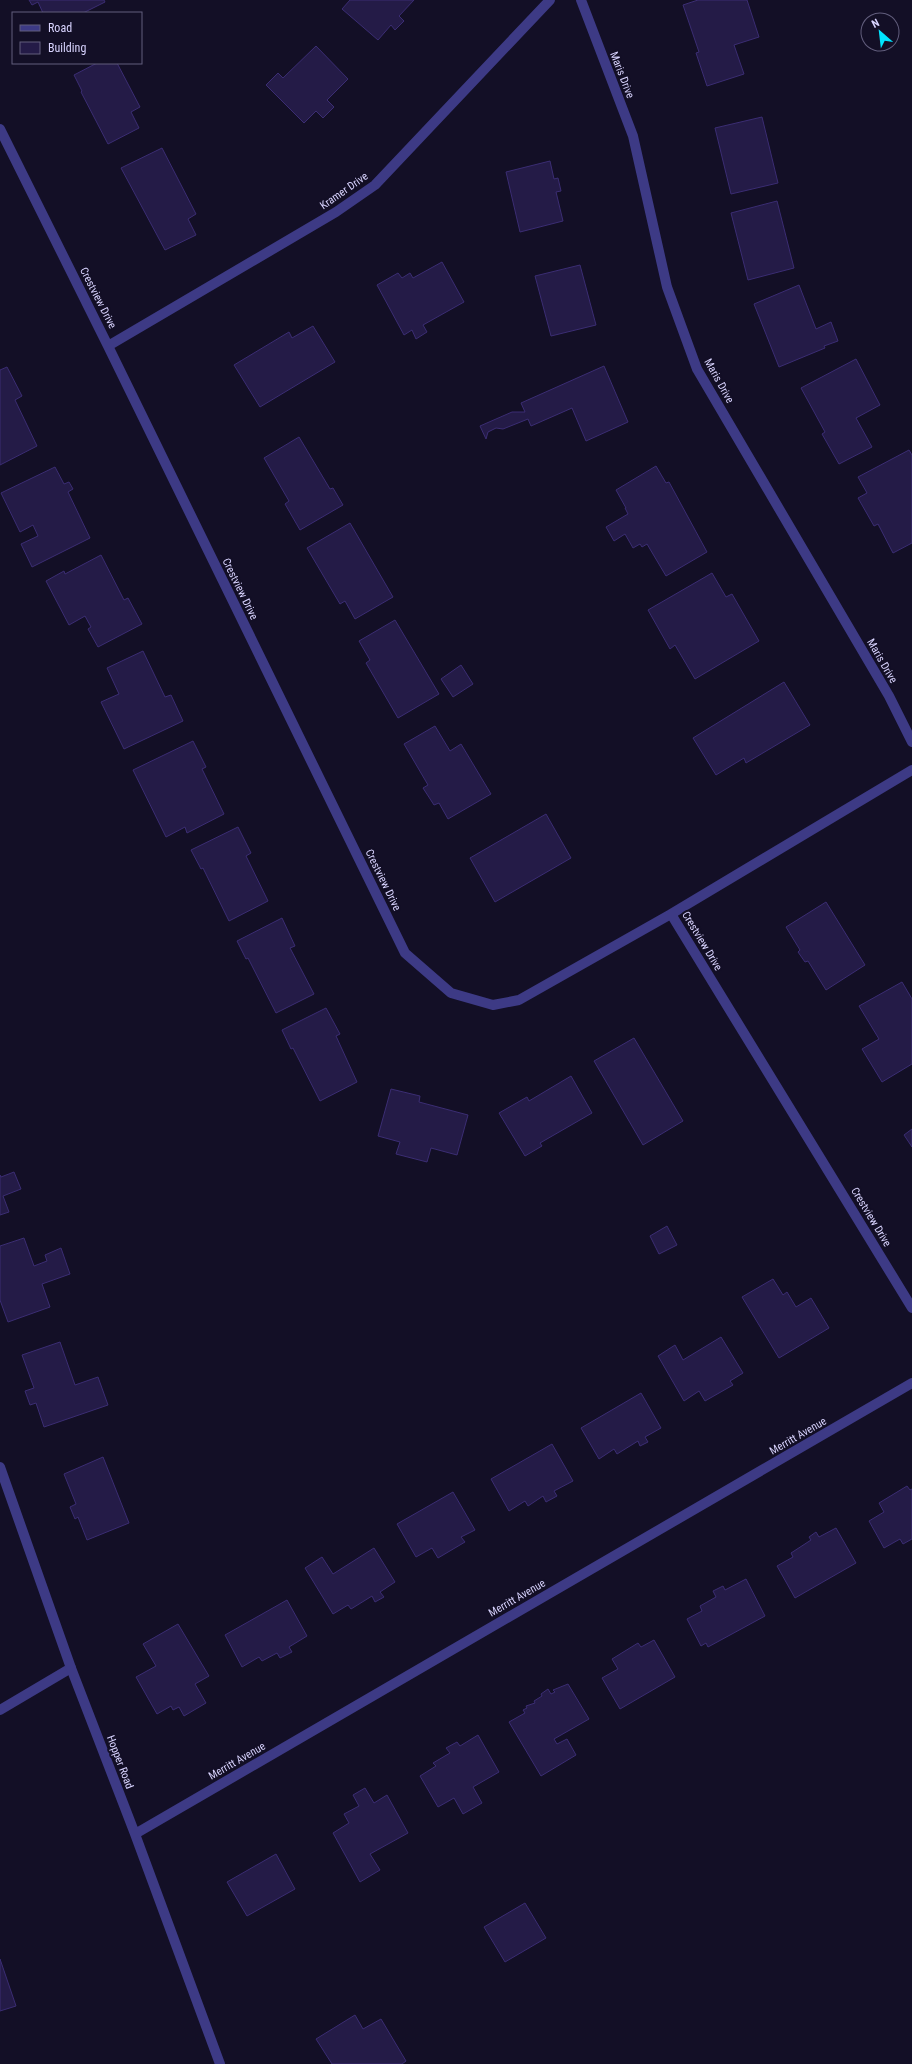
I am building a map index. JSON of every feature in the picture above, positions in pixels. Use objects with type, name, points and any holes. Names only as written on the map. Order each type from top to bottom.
[{"type":"street","name":"Kramer Drive","points":[[108,346],[336,212],[375,185],[550,0]]},
{"type":"street","name":"Maris Drive","points":[[581,0],[633,136],[667,287],[697,368],[889,696],[912,742]]},
{"type":"street","name":"Crestview Drive","points":[[0,129],[108,346],[405,953],[451,993],[493,1005],[518,1000],[671,914],[912,1308]]},
{"type":"street","points":[[671,914],[912,770]]},
{"type":"street","name":"Merritt Avenue","points":[[135,1834],[912,1383]]},
{"type":"street","name":"Hopper Road","points":[[0,1467],[71,1668],[135,1834],[220,2064]]},
{"type":"street","points":[[0,1710],[71,1668]]},
{"type":"building","points":[[29,0],[104,0],[105,2],[85,12],[43,12],[38,2],[32,5]]},
{"type":"building","points":[[350,0],[414,0],[399,16],[404,21],[395,30],[391,25],[378,40],[342,9]]},
{"type":"building","points":[[698,0],[747,0],[759,37],[734,45],[744,74],[707,86],[696,53],[699,52],[683,5]]},
{"type":"building","points":[[316,46],[348,79],[327,100],[334,107],[323,118],[316,111],[304,123],[266,85],[278,73],[283,78]]},
{"type":"building","points":[[95,64],[118,64],[140,107],[131,112],[139,128],[108,144],[81,92],[82,91],[74,75]]},
{"type":"building","points":[[762,117],[778,183],[731,194],[715,128]]},
{"type":"building","points":[[162,148],[196,214],[188,219],[196,235],[165,250],[121,168]]},
{"type":"building","points":[[550,161],[554,179],[558,178],[561,191],[556,192],[563,221],[520,232],[506,172]]},
{"type":"building","points":[[777,201],[794,268],[748,280],[731,213]]},
{"type":"building","points":[[442,262],[464,302],[423,325],[427,332],[416,339],[412,330],[404,335],[377,285],[398,273],[402,278],[410,273],[413,278]]},
{"type":"building","points":[[580,265],[596,325],[551,336],[535,276]]},
{"type":"building","points":[[799,285],[816,329],[831,322],[838,341],[779,367],[754,304]]},
{"type":"building","points":[[313,326],[335,362],[260,407],[234,365],[289,332],[292,338]]},
{"type":"building","points":[[856,359],[880,405],[856,418],[872,447],[839,464],[822,434],[825,432],[801,388]]},
{"type":"building","points":[[604,366],[628,422],[586,441],[572,408],[531,426],[528,419],[503,429],[496,428],[488,432],[486,439],[480,426],[512,412],[525,412],[521,403]]},
{"type":"building","points":[[7,367],[22,396],[15,400],[37,446],[0,465],[0,370]]},
{"type":"building","points":[[299,437],[330,489],[333,488],[343,505],[300,530],[285,504],[289,501],[264,458]]},
{"type":"building","points":[[909,450],[912,455],[912,543],[893,553],[878,524],[874,526],[858,498],[867,493],[858,477]]},
{"type":"building","points":[[656,466],[666,483],[669,482],[707,552],[666,576],[647,544],[642,547],[640,544],[633,548],[625,534],[614,541],[606,527],[628,514],[616,490]]},
{"type":"building","points":[[55,467],[64,484],[69,482],[73,489],[68,492],[90,538],[32,567],[21,544],[38,536],[33,525],[20,532],[1,493]]},
{"type":"building","points":[[350,523],[393,597],[355,619],[345,601],[340,604],[307,548]]},
{"type":"building","points":[[101,555],[124,600],[128,598],[142,624],[98,647],[88,629],[91,627],[85,616],[69,625],[46,581],[64,571],[65,574]]},
{"type":"building","points":[[712,573],[726,597],[732,594],[759,641],[695,679],[675,645],[670,649],[648,610]]},
{"type":"building","points":[[395,620],[439,694],[398,718],[366,663],[370,660],[359,641]]},
{"type":"building","points":[[143,651],[165,697],[171,695],[183,721],[124,749],[101,702],[119,694],[107,668]]},
{"type":"building","points":[[461,665],[473,684],[453,697],[441,679]]},
{"type":"building","points":[[784,682],[810,725],[746,763],[744,758],[716,775],[693,738]]},
{"type":"building","points":[[435,726],[450,751],[461,744],[491,794],[448,819],[439,803],[434,805],[423,788],[428,785],[404,744]]},
{"type":"building","points":[[193,741],[206,767],[202,769],[224,814],[187,833],[185,827],[166,837],[133,770]]},
{"type":"building","points":[[546,814],[571,858],[495,902],[470,858]]},
{"type":"building","points":[[238,827],[251,853],[246,856],[268,901],[229,921],[203,868],[201,869],[191,850]]},
{"type":"building","points":[[826,902],[865,965],[826,990],[808,961],[805,962],[798,952],[800,950],[786,927]]},
{"type":"building","points":[[282,918],[295,946],[290,948],[314,994],[276,1013],[248,958],[246,959],[237,941]]},
{"type":"building","points":[[902,982],[912,999],[912,1064],[882,1082],[862,1049],[879,1039],[859,1006]]},
{"type":"building","points":[[326,1008],[340,1034],[336,1036],[357,1082],[320,1101],[293,1048],[291,1049],[282,1030]]},
{"type":"building","points":[[634,1038],[683,1121],[643,1145],[594,1061]]},
{"type":"building","points":[[571,1076],[592,1113],[540,1143],[542,1146],[525,1156],[499,1113],[527,1097],[529,1101]]},
{"type":"building","points":[[391,1089],[420,1096],[419,1102],[468,1115],[457,1155],[431,1148],[427,1162],[396,1154],[400,1142],[378,1136]]},
{"type":"building","points":[[912,1129],[912,1147],[904,1135]]},
{"type":"building","points":[[14,1172],[21,1189],[3,1196],[9,1212],[0,1215],[0,1175],[1,1177]]},
{"type":"building","points":[[667,1226],[677,1245],[659,1254],[650,1236]]},
{"type":"building","points":[[24,1238],[34,1266],[47,1261],[45,1255],[61,1248],[70,1274],[42,1284],[50,1307],[8,1322],[0,1300],[0,1246]]},
{"type":"building","points":[[773,1279],[783,1295],[787,1292],[796,1307],[811,1298],[829,1328],[779,1358],[742,1297]]},
{"type":"building","points":[[721,1337],[743,1373],[730,1381],[733,1385],[705,1401],[699,1391],[684,1401],[658,1356],[675,1345],[683,1360]]},
{"type":"building","points":[[60,1342],[75,1385],[98,1377],[108,1405],[44,1427],[36,1403],[30,1405],[25,1391],[34,1388],[22,1355]]},
{"type":"building","points":[[641,1393],[661,1428],[645,1437],[648,1442],[640,1446],[638,1441],[617,1454],[614,1449],[599,1459],[581,1428]]},
{"type":"building","points":[[552,1444],[573,1481],[554,1491],[557,1496],[546,1502],[543,1496],[528,1506],[525,1501],[509,1511],[491,1479]]},
{"type":"building","points":[[103,1457],[129,1523],[87,1540],[78,1517],[75,1519],[70,1507],[76,1504],[64,1474]]},
{"type":"building","points":[[907,1486],[910,1490],[912,1489],[912,1539],[903,1544],[900,1539],[884,1548],[869,1521],[884,1512],[879,1503]]},
{"type":"building","points":[[453,1492],[475,1530],[461,1537],[465,1542],[438,1558],[432,1548],[416,1557],[397,1524]]},
{"type":"building","points":[[836,1528],[856,1563],[795,1598],[777,1566],[793,1557],[791,1553],[811,1540],[809,1537],[816,1532],[819,1537]]},
{"type":"building","points":[[374,1548],[395,1582],[380,1592],[384,1597],[375,1602],[372,1596],[351,1609],[348,1605],[333,1614],[305,1568],[322,1557],[333,1574]]},
{"type":"building","points":[[746,1579],[765,1616],[708,1647],[706,1643],[701,1646],[687,1619],[702,1611],[700,1606],[716,1597],[713,1591],[723,1586],[725,1590]]},
{"type":"building","points":[[287,1600],[307,1636],[289,1647],[292,1652],[280,1658],[277,1653],[262,1661],[259,1657],[242,1667],[225,1635]]},
{"type":"building","points":[[178,1624],[209,1676],[195,1684],[206,1703],[184,1716],[179,1707],[173,1710],[171,1706],[157,1714],[136,1677],[156,1666],[143,1644]]},
{"type":"building","points":[[654,1640],[675,1677],[620,1709],[602,1678],[618,1669],[612,1659],[638,1643],[641,1647]]},
{"type":"building","points":[[568,1684],[589,1719],[554,1739],[557,1744],[567,1739],[576,1755],[541,1776],[509,1722],[525,1713],[523,1710],[527,1708],[526,1706],[535,1703],[534,1701],[542,1696],[541,1694],[548,1689],[551,1694],[555,1692],[553,1690]]},
{"type":"building","points":[[478,1735],[499,1772],[473,1787],[482,1803],[463,1814],[454,1798],[438,1807],[420,1776],[436,1766],[433,1763],[450,1753],[446,1748],[457,1742],[460,1746]]},
{"type":"building","points":[[365,1788],[374,1803],[387,1795],[408,1833],[370,1854],[380,1870],[360,1882],[333,1833],[349,1823],[344,1814],[359,1806],[353,1795]]},
{"type":"building","points":[[276,1854],[295,1889],[247,1916],[227,1882]]},
{"type":"building","points":[[525,1903],[546,1938],[505,1962],[484,1927]]},
{"type":"building","points":[[0,1959],[16,2006],[0,2011]]},
{"type":"building","points":[[355,2015],[363,2029],[381,2019],[406,2061],[402,2064],[332,2064],[316,2039]]}]
